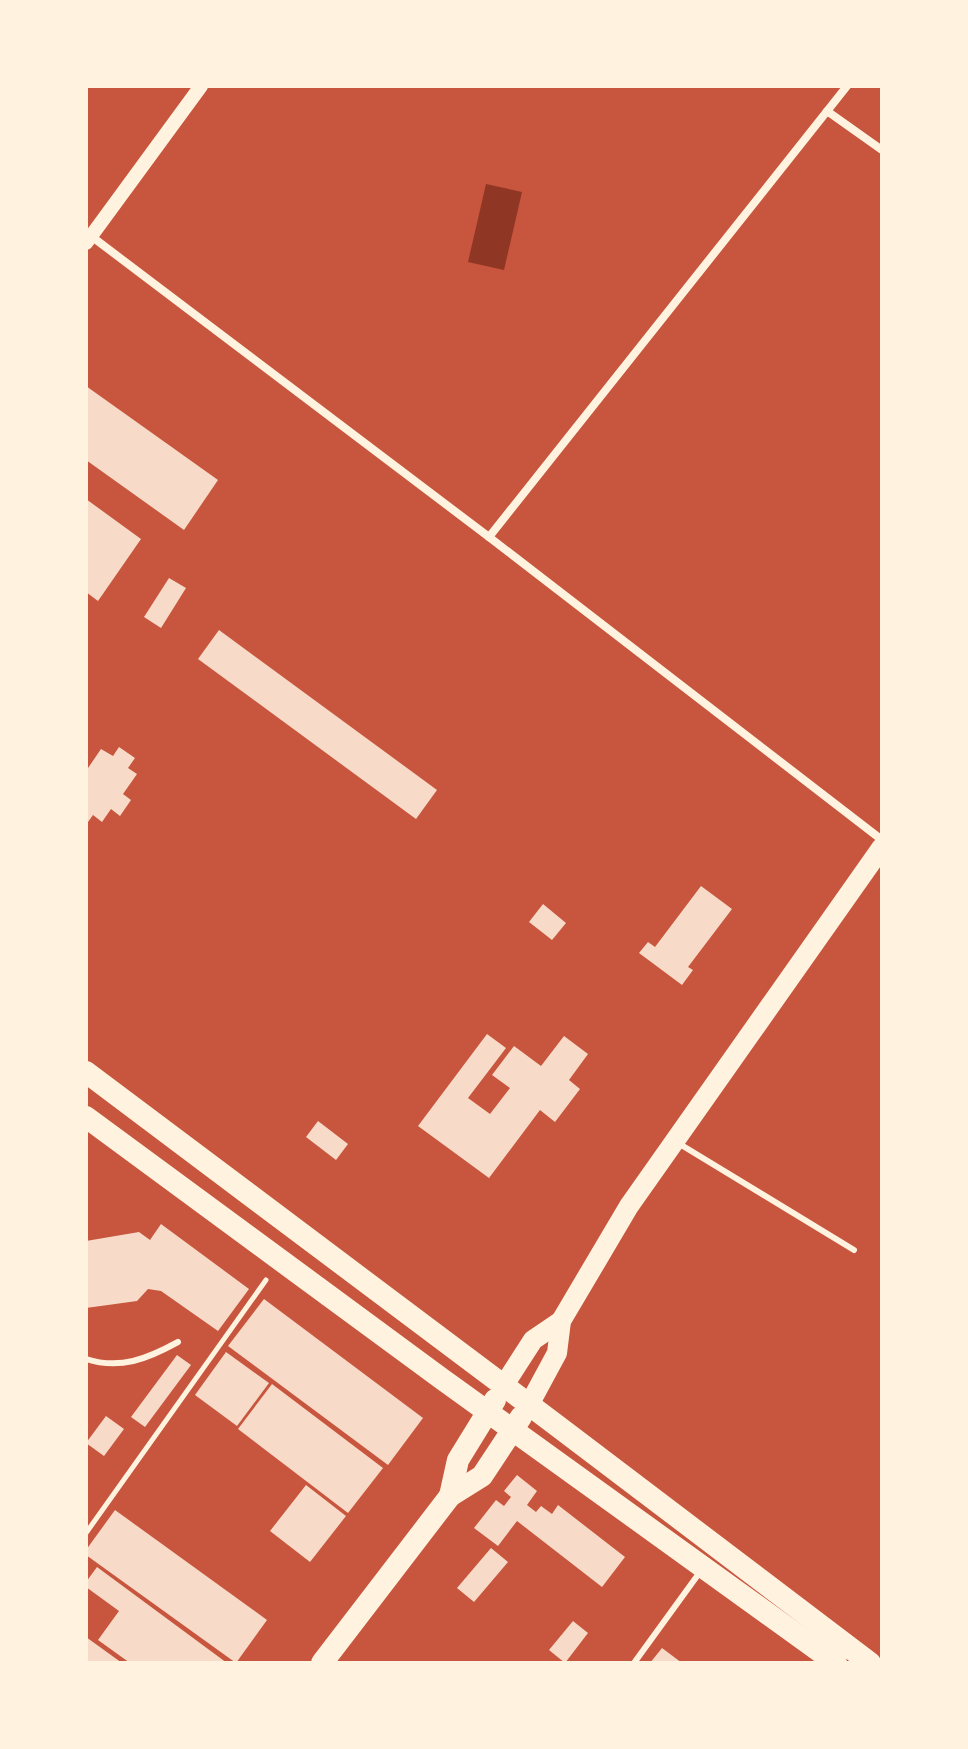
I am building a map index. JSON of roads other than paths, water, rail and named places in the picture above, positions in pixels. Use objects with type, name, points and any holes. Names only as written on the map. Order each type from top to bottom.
[{"type":"highway","points":[[86,1072],[530,1403],[870,1663]]},
{"type":"highway","points":[[88,1122],[836,1663]]},
{"type":"highway","points":[[450,1496],[458,1460],[504,1385]]},
{"type":"highway","points":[[322,1663],[450,1496],[482,1476],[530,1403]]},
{"type":"main road","points":[[530,1403],[557,1353],[561,1321],[629,1206],[882,847]]},
{"type":"main road","points":[[504,1385],[533,1340],[561,1321]]},
{"type":"street","points":[[201,86],[88,239],[489,537],[882,840]]},
{"type":"street","points":[[489,537],[847,86]]},
{"type":"street","points":[[827,111],[882,150]]},
{"type":"lane","points":[[675,1141],[854,1250]]},
{"type":"lane","points":[[86,1359],[105,1365],[150,1358],[178,1342]]},
{"type":"lane","points":[[634,1663],[703,1566]]}]
